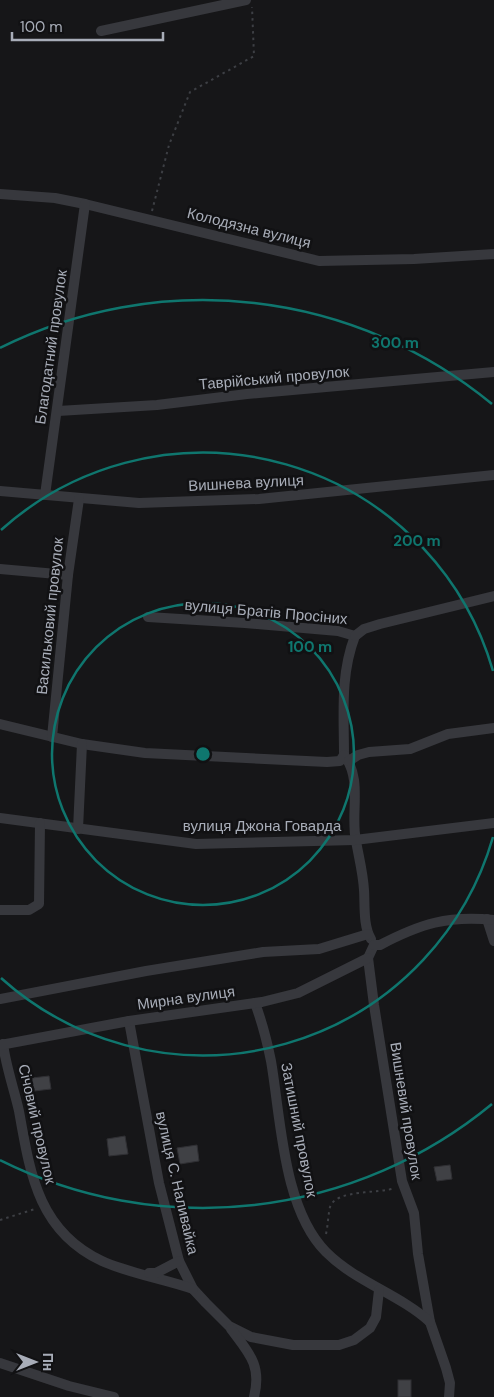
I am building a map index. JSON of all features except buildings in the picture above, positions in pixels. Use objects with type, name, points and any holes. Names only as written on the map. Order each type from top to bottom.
[{"type":"street","points":[[101,31],[246,0]]},
{"type":"street","name":"Колодязна вулиця","points":[[0,194],[55,198],[85,204],[319,261],[494,254]]},
{"type":"street","name":"Благодатний провулок","points":[[45,495],[85,204]]},
{"type":"street","name":"Таврійський провулок","points":[[58,411],[157,406],[247,394],[494,372]]},
{"type":"street","name":"Вишнева вулиця","points":[[0,491],[139,503],[259,499],[494,475]]},
{"type":"street","name":"Васильковий провулок","points":[[52,737],[68,575],[79,499]]},
{"type":"street","points":[[0,570],[68,575]]},
{"type":"street","name":"вулиця Братів Просіних","points":[[148,617],[338,631],[355,636],[364,629],[380,624],[494,596]]},
{"type":"street","points":[[355,636],[348,654],[344,684],[347,758],[354,779],[355,840],[361,856],[368,934],[374,945]]},
{"type":"street","points":[[0,724],[82,744],[145,753],[328,762],[369,752],[410,749],[448,734],[494,728]]},
{"type":"street","points":[[78,829],[82,744]]},
{"type":"street","name":"вулиця Джона Говарда","points":[[0,818],[196,844],[355,840],[494,823]]},
{"type":"street","points":[[0,910],[29,910],[39,904],[40,823]]},
{"type":"street","points":[[374,945],[380,945],[426,923],[462,918],[491,920],[494,941]]},
{"type":"street","points":[[0,999],[263,952],[319,949],[368,934]]},
{"type":"street","points":[[368,958],[374,945]]},
{"type":"street","name":"Мирна вулиця","points":[[2,1045],[129,1021],[255,1003],[298,993],[328,980],[368,958]]},
{"type":"street","name":"Вишневий провулок","points":[[368,958],[402,1181],[414,1213],[418,1254],[430,1322],[450,1383],[449,1397]]},
{"type":"street","name":"Затишний провулок","points":[[255,1003],[265,1034],[283,1142],[300,1212],[318,1243],[328,1254],[379,1290],[430,1322]]},
{"type":"street","name":"вулиця С. Наливайка","points":[[129,1021],[159,1183],[178,1261],[193,1289],[229,1326],[251,1337],[293,1345],[339,1345],[354,1340],[370,1328],[376,1317],[379,1290]]},
{"type":"street","name":"Січовий провулок","points":[[2,1045],[30,1173],[44,1206],[55,1224],[101,1260],[193,1289]]},
{"type":"street","name":"Січовий провулок","points":[[143,1272],[156,1273],[178,1261]]},
{"type":"street","points":[[229,1326],[250,1354],[256,1367],[257,1378],[254,1397]]},
{"type":"street","points":[[0,1363],[69,1386],[114,1397]]},
{"type":"path","points":[[150,219],[169,145],[190,92],[254,56],[251,0]]},
{"type":"path","points":[[318,1243],[326,1234],[330,1207],[334,1200],[344,1196],[389,1190],[396,1188],[402,1181]]},
{"type":"path","points":[[0,1220],[44,1206]]}]
